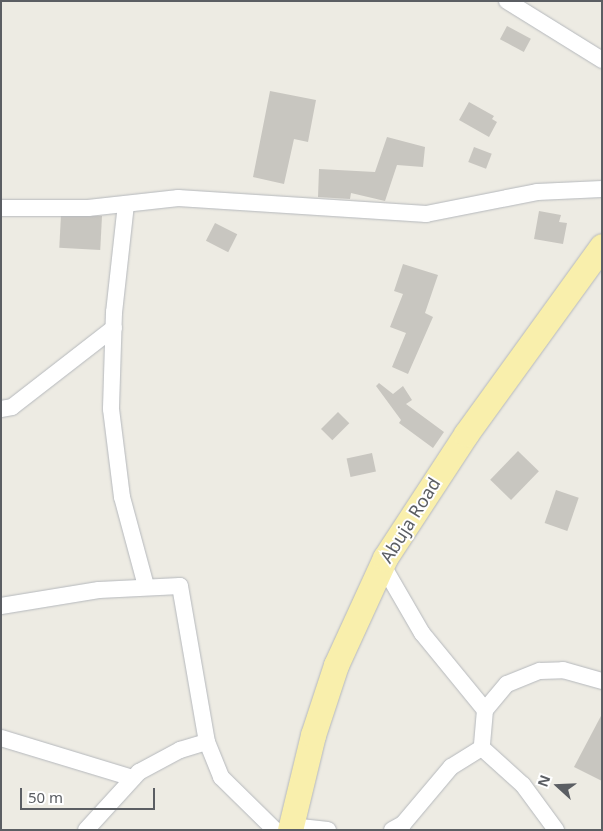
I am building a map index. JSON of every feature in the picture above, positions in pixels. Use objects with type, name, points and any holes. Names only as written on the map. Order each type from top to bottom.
[{"type":"main road","name":"Abuja Road","points":[[285,829],[336,665],[382,564],[466,434],[602,246]]},
{"type":"street","points":[[506,1],[602,60]]},
{"type":"street","points":[[1,208],[88,208],[178,198],[426,214],[537,192],[602,189]]},
{"type":"street","points":[[126,204],[114,328],[111,409],[117,468],[146,586]]},
{"type":"street","points":[[1,409],[12,407],[114,328]]},
{"type":"street","points":[[382,564],[422,633],[485,710]]},
{"type":"street","points":[[1,606],[146,586],[180,586],[208,742],[221,777],[285,829],[328,830]]},
{"type":"street","points":[[482,748],[485,710],[507,684],[540,671],[563,670],[602,681]]},
{"type":"street","points":[[1,738],[133,778]]},
{"type":"street","points":[[86,830],[133,778],[180,750],[208,742]]},
{"type":"street","points":[[392,830],[403,824],[451,767],[482,748]]},
{"type":"street","points":[[482,748],[524,785],[556,830]]},
{"type":"building","points":[[507,26],[531,39],[524,52],[500,39]]},
{"type":"building","points":[[270,91],[316,100],[308,142],[294,139],[284,184],[253,177]]},
{"type":"building","points":[[469,102],[494,116],[492,119],[497,122],[489,137],[459,120]]},
{"type":"building","points":[[387,137],[425,147],[423,167],[397,165],[385,201],[351,193],[350,199],[318,197],[319,169],[375,172]]},
{"type":"building","points":[[474,147],[492,154],[486,169],[468,162]]},
{"type":"building","points":[[539,211],[561,215],[559,222],[567,223],[563,244],[534,239]]},
{"type":"building","points":[[61,214],[102,216],[100,250],[59,248]]},
{"type":"building","points":[[215,223],[237,234],[228,252],[206,241]]},
{"type":"building","points":[[403,264],[438,275],[425,313],[433,317],[408,374],[392,367],[406,333],[390,327],[403,294],[394,291]]},
{"type":"building","points":[[379,383],[393,394],[403,386],[412,400],[406,404],[444,432],[433,448],[399,423],[401,420],[376,386]]},
{"type":"building","points":[[338,412],[349,423],[332,440],[321,429]]},
{"type":"building","points":[[518,451],[539,471],[511,500],[490,480]]},
{"type":"building","points":[[372,453],[376,472],[351,477],[347,458]]},
{"type":"building","points":[[556,490],[579,498],[567,531],[545,523]]},
{"type":"building","points":[[602,714],[602,781],[574,767]]}]
